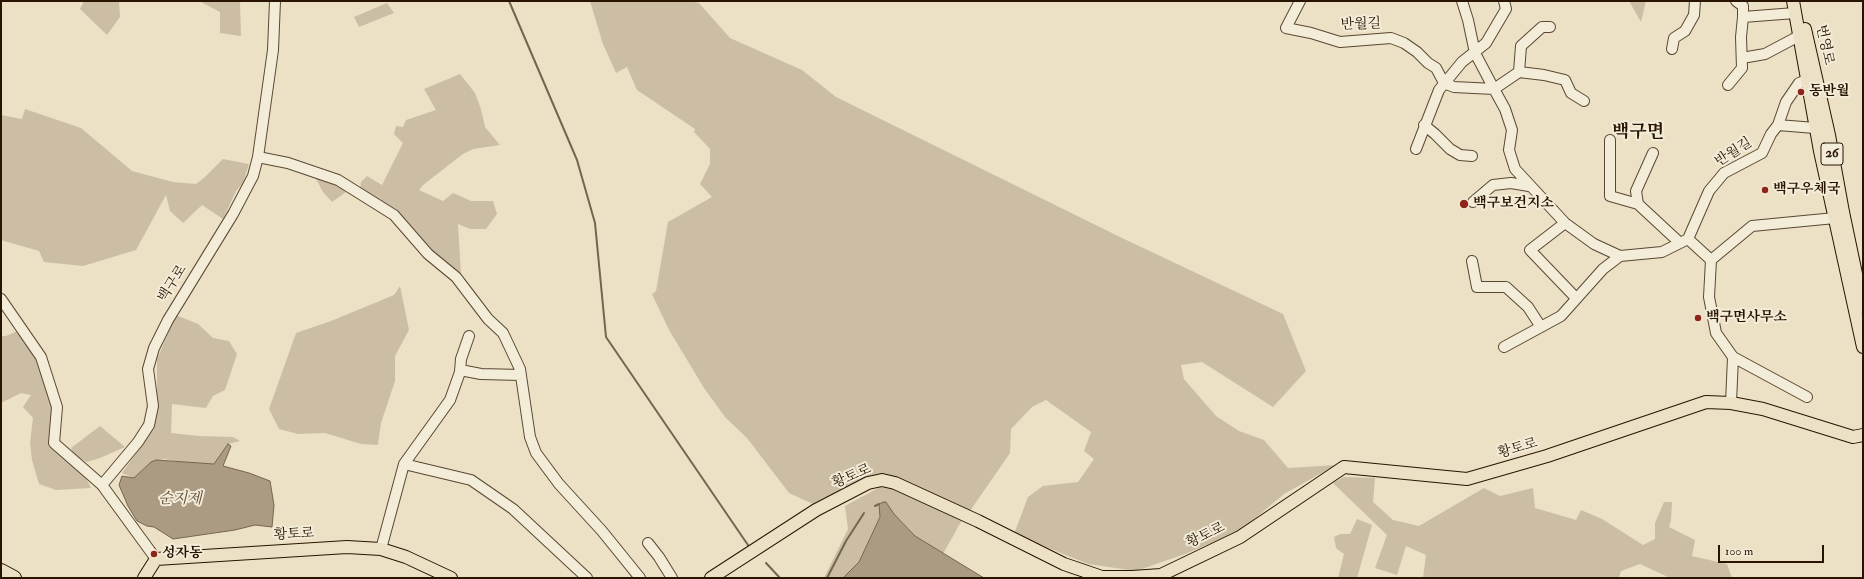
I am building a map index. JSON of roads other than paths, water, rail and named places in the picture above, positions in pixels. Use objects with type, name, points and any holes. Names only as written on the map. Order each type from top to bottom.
[{"type":"highway","points":[[1,571],[14,578]]},
{"type":"main road","name":"번영로","points":[[1800,1],[1829,135],[1839,215],[1863,347]]},
{"type":"main road","name":"번영로","points":[[1794,7],[1815,128],[1863,307]]},
{"type":"main road","name":"황토로","points":[[711,578],[816,510],[868,483],[882,480],[895,483],[1064,564],[1102,577],[1132,578],[1160,575],[1240,537],[1344,467],[1467,479],[1547,456],[1706,402],[1731,403],[1764,409],[1853,437],[1863,436]]},
{"type":"main road","name":"황토로","points":[[156,559],[347,547],[381,549],[406,557],[451,578]]},
{"type":"main road","points":[[144,578],[156,559]]},
{"type":"street","name":"백구로","points":[[102,485],[138,442],[149,425],[153,406],[148,369],[154,348],[168,320],[233,214],[253,176],[258,157],[273,50],[275,1]]},
{"type":"street","name":"반월길","points":[[1300,1],[1286,28],[1311,32],[1340,42],[1391,38],[1404,43],[1436,68],[1444,83]]},
{"type":"street","points":[[1462,1],[1468,20],[1475,53],[1505,109],[1512,130],[1509,150],[1515,169],[1529,186],[1565,224],[1594,244],[1620,256],[1662,252],[1684,241]]},
{"type":"street","points":[[1416,149],[1424,125],[1439,90],[1462,62],[1486,43],[1506,9],[1504,1]]},
{"type":"street","points":[[1672,49],[1674,38],[1685,31],[1694,15],[1695,1]]},
{"type":"street","points":[[1728,85],[1742,68],[1741,37],[1743,6],[1736,1]]},
{"type":"street","points":[[1743,17],[1794,7]]},
{"type":"street","points":[[1519,72],[1521,46],[1542,27],[1550,27]]},
{"type":"street","name":"번영로","points":[[1742,58],[1765,54],[1799,36]]},
{"type":"street","points":[[1444,83],[1454,87],[1494,89],[1519,72],[1544,75],[1565,80],[1571,92],[1584,101]]},
{"type":"street","name":"반월길","points":[[1684,241],[1709,191],[1724,173],[1762,153],[1771,134],[1778,125],[1786,102],[1799,83],[1806,80]]},
{"type":"street","points":[[1424,125],[1436,134],[1450,149],[1460,155],[1472,156]]},
{"type":"street","points":[[1778,125],[1815,128]]},
{"type":"street","points":[[1610,140],[1610,196],[1638,204],[1684,241],[1711,260]]},
{"type":"street","points":[[1638,204],[1636,191],[1653,153]]},
{"type":"street","points":[[258,157],[288,163],[338,180],[394,215],[428,254],[456,277],[488,319],[503,333],[520,369],[530,437],[536,454],[558,484],[602,531],[640,578]]},
{"type":"street","points":[[1473,202],[1493,185],[1510,183],[1529,186]]},
{"type":"street","points":[[1807,397],[1733,357],[1716,333],[1709,297],[1711,260],[1752,226],[1839,215]]},
{"type":"street","points":[[1565,224],[1530,250],[1576,298]]},
{"type":"street","points":[[1504,347],[1561,316],[1603,269],[1620,256]]},
{"type":"street","points":[[1472,261],[1477,287],[1506,287],[1528,307],[1541,327]]},
{"type":"street","points":[[1,299],[41,357],[56,407],[54,442],[102,485],[156,559]]},
{"type":"street","points":[[381,549],[404,464],[450,400],[469,336]]},
{"type":"street","points":[[1731,403],[1733,357]]},
{"type":"street","points":[[460,370],[481,374],[521,375]]},
{"type":"street","points":[[404,464],[471,480],[513,509],[587,578]]},
{"type":"street","points":[[648,543],[672,578]]},
{"type":"water","name":"순지제","points":[[228,444],[231,446],[223,466],[249,473],[270,481],[274,505],[272,527],[255,525],[235,530],[173,539],[154,527],[147,526],[137,521],[128,506],[119,485],[122,476],[134,478],[151,462],[156,460],[214,464]]},
{"type":"water","points":[[886,502],[894,514],[915,536],[984,578],[843,578],[859,562],[880,517],[879,504]]},
{"type":"waterway","points":[[509,1],[577,160],[595,223],[606,337],[750,548]]},
{"type":"waterway","points":[[875,506],[879,504]]},
{"type":"waterway","points":[[827,578],[846,541],[864,513]]},
{"type":"waterway","points":[[766,563],[780,578]]},
{"type":"place","name":"동반월","points":[[1801,92]]},
{"type":"place","name":"백구우체국","points":[[1765,190]]},
{"type":"place","name":"백구보건지소","points":[[1464,204]]},
{"type":"place","name":"백구면사무소","points":[[1698,318]]},
{"type":"place","name":"성자동","points":[[154,554]]},
{"type":"district","name":"백구면","points":[[1638,133]]}]
